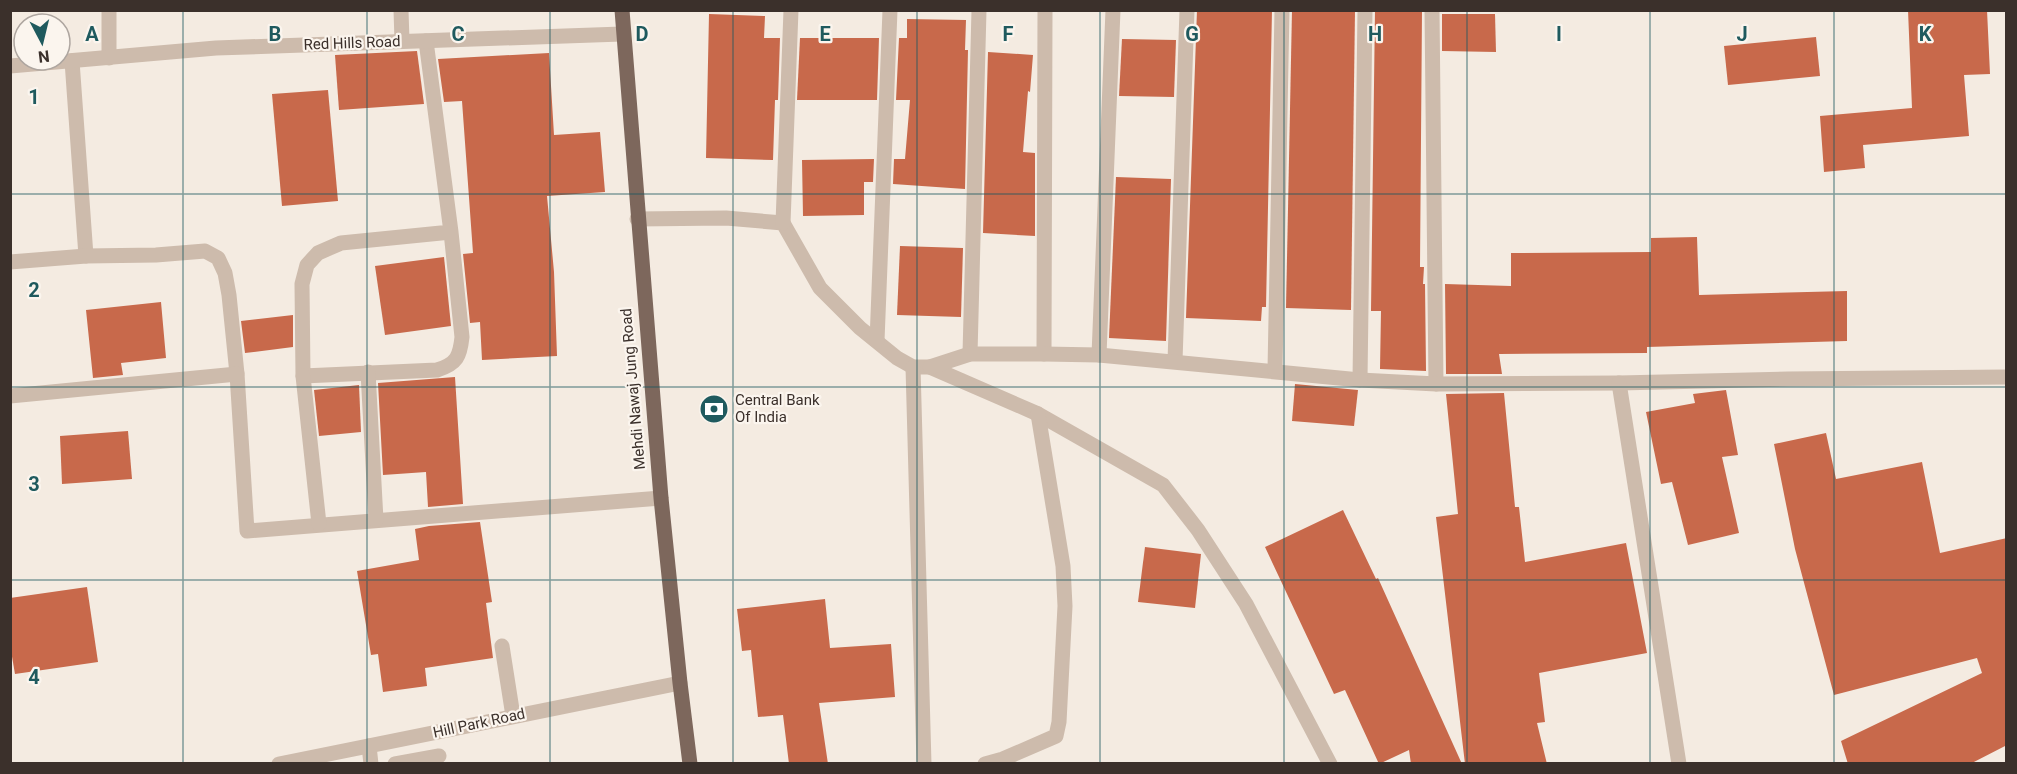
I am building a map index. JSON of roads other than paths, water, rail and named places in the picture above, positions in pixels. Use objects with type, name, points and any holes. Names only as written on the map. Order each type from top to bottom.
[{"type":"main road","name":"Mehdi Nawaj Jung Road","points":[[622,10],[622,34],[661,498],[690,764]]},
{"type":"street","points":[[109,10],[110,58]]},
{"type":"street","points":[[401,10],[402,41]]},
{"type":"street","points":[[791,10],[783,223],[820,288],[860,328],[897,358],[913,367],[930,368],[1038,414],[1163,485],[1198,530],[1246,604],[1330,764]]},
{"type":"street","points":[[878,341],[890,10]]},
{"type":"street","points":[[970,354],[980,10]]},
{"type":"street","points":[[1044,354],[1045,10]]},
{"type":"street","points":[[1099,355],[1113,10]]},
{"type":"street","points":[[1175,361],[1187,10]]},
{"type":"street","points":[[1275,370],[1282,10]]},
{"type":"street","points":[[1360,380],[1365,10]]},
{"type":"street","points":[[1432,10],[1436,384]]},
{"type":"street","name":"Red Hills Road","points":[[72,61],[216,48],[622,34]]},
{"type":"street","points":[[303,376],[437,370],[454,362],[460,354],[462,337],[451,232],[426,41]]},
{"type":"street","points":[[72,61],[86,256]]},
{"type":"street","points":[[637,219],[726,218],[783,223]]},
{"type":"street","points":[[319,524],[303,376],[302,284],[307,265],[318,253],[341,243],[451,232]]},
{"type":"street","points":[[10,262],[205,251],[218,258],[225,273],[229,295],[237,374],[247,531],[661,498]]},
{"type":"street","points":[[930,368],[970,354],[1044,354],[1099,355],[1275,370],[1360,380],[1436,384],[2007,377]]},
{"type":"street","points":[[913,367],[924,764]]},
{"type":"street","points":[[368,372],[376,520]]},
{"type":"street","points":[[10,396],[237,374]]},
{"type":"street","points":[[1619,383],[1678,764]]},
{"type":"street","points":[[985,764],[1003,759],[1056,736],[1059,722],[1065,606],[1063,566],[1038,414]]},
{"type":"street","points":[[502,646],[513,716]]},
{"type":"street","name":"Hill Park Road","points":[[279,764],[680,683]]},
{"type":"street","points":[[396,764],[440,760],[435,732]]},
{"type":"street","points":[[369,746],[371,764]]},
{"type":"place","name":"Central Bank Of India","points":[[714,409]]}]
